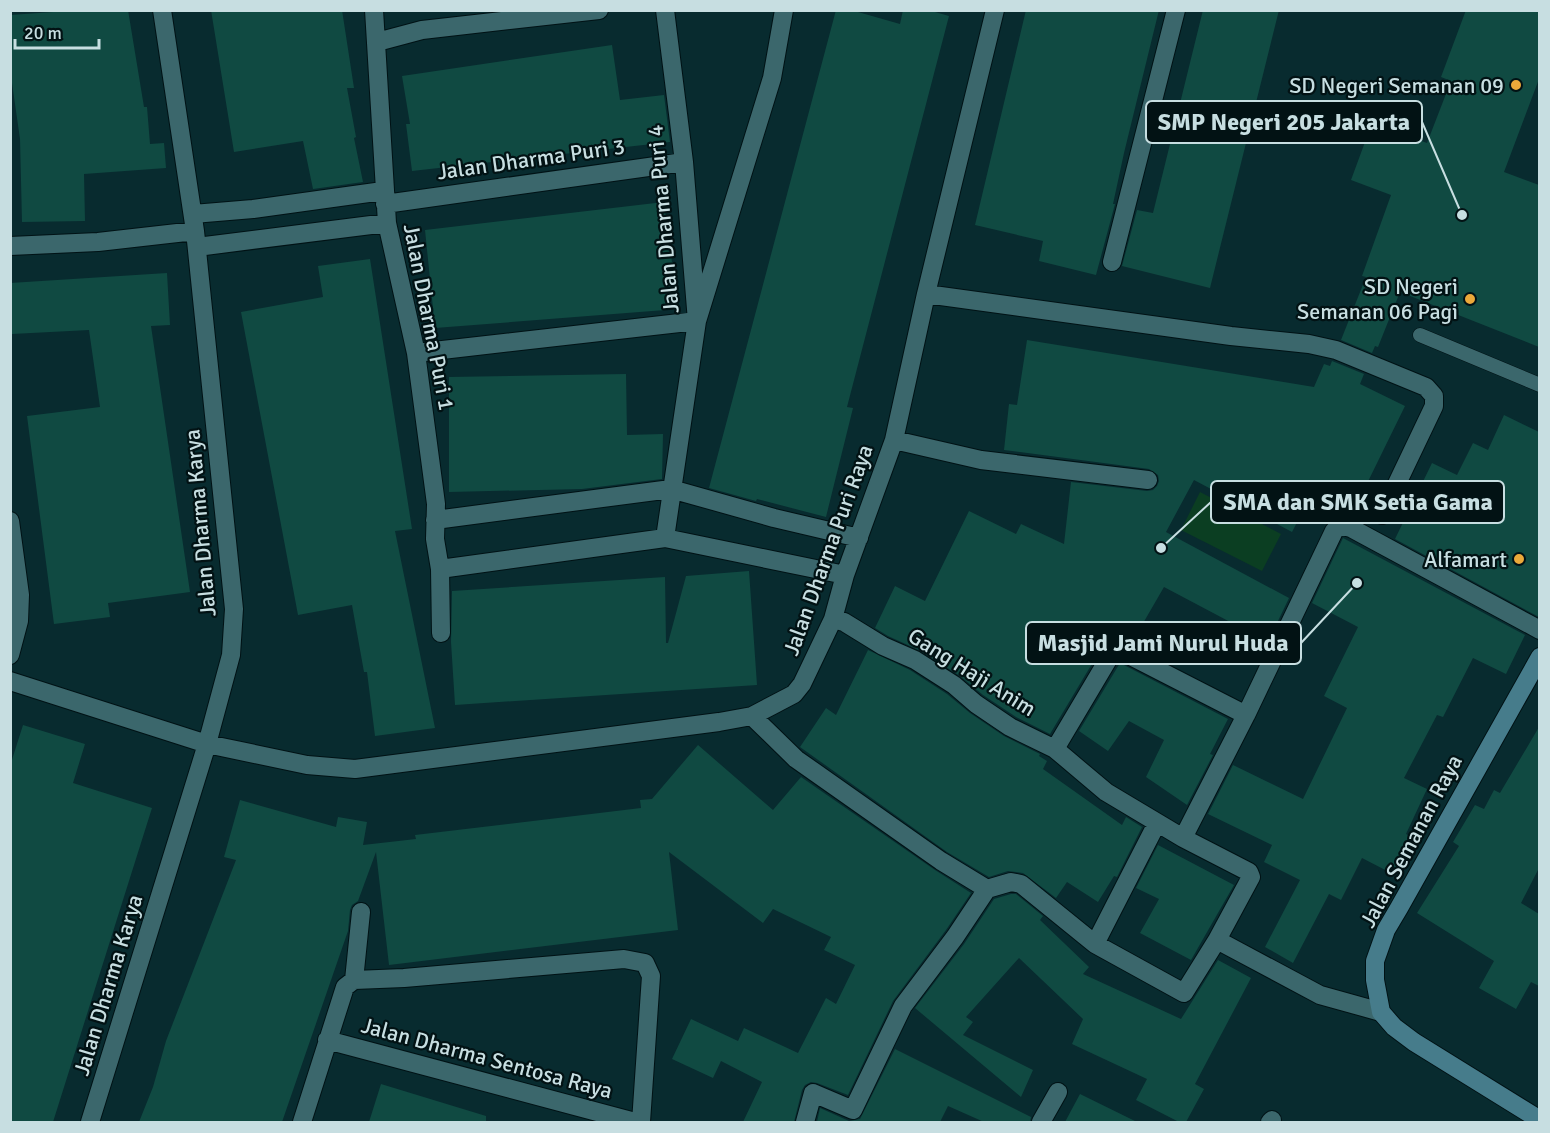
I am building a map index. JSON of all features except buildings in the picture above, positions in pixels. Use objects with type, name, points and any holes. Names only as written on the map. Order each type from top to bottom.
[{"type":"street","name":"Jalan Dharma Karya","points":[[90,1122],[207,744],[231,655],[234,609],[195,231],[162,10]]},
{"type":"street","name":"Jalan Dharma Puri 1","points":[[374,10],[384,197],[387,223],[416,353],[436,504],[436,553],[440,569],[441,633]]},
{"type":"street","points":[[377,42],[422,30],[599,10]]},
{"type":"street","name":"Jalan Dharma Puri 4","points":[[416,353],[697,321],[684,162],[665,10]]},
{"type":"street","points":[[665,538],[697,321],[772,78],[784,10]]},
{"type":"street","name":"Jalan Dharma Puri Raya","points":[[10,681],[207,744],[307,765],[355,769],[719,722],[752,716],[794,694],[833,619],[845,575],[894,441],[926,294],[995,10]]},
{"type":"street","points":[[1112,262],[1176,10]]},
{"type":"street","name":"Jalan Dharma Puri 3","points":[[195,231],[253,209],[384,197],[684,162]]},
{"type":"street","points":[[10,246],[98,242],[195,231],[387,223]]},
{"type":"street","points":[[926,294],[1231,336],[1309,344],[1336,350],[1426,387],[1434,396],[1434,406],[1382,514]]},
{"type":"street","points":[[894,441],[981,460],[1148,480]]},
{"type":"street","points":[[435,520],[671,489],[774,518],[859,538]]},
{"type":"street","points":[[10,521],[20,596],[19,621],[10,655]]},
{"type":"street","points":[[1183,838],[1246,715],[1334,531],[1340,525],[1351,528],[1539,630]]},
{"type":"street","points":[[440,569],[665,538],[845,575]]},
{"type":"street","name":"Gang Haji Anim","points":[[833,619],[844,622],[883,646],[915,660],[954,685],[976,704],[1010,727],[1055,749],[1106,792],[1183,838],[1251,874],[1217,940]]},
{"type":"street","points":[[1055,749],[1109,658],[1116,651],[1121,651],[1246,715]]},
{"type":"street","name":"Jalan Semanan Raya","points":[[1381,1012],[1375,961],[1386,930],[1539,657]]},
{"type":"street","points":[[752,716],[796,759],[941,861],[987,889]]},
{"type":"street","points":[[1095,944],[1157,823]]},
{"type":"street","points":[[805,1122],[813,1093],[853,1110],[903,1006],[955,937],[987,889],[1011,882],[1021,884],[1095,944],[1185,993],[1217,940],[1320,995],[1381,1012],[1414,1042],[1539,1120]]},
{"type":"street","points":[[354,980],[361,912]]},
{"type":"street","points":[[302,1122],[345,987],[354,980],[405,978],[624,959],[645,963],[651,976],[640,1122]]},
{"type":"street","name":"Jalan Dharma Sentosa Raya","points":[[327,1040],[635,1122]]},
{"type":"street","points":[[1041,1122],[1058,1092]]},
{"type":"lane","points":[[1420,335],[1539,385]]},
{"type":"green space","points":[[1200,492],[1281,534],[1262,571],[1181,530]]},
{"type":"place","name":"SD Negeri Semanan 09","points":[[1516,85]]},
{"type":"place","name":"SMP Negeri 205 Jakarta","points":[[1462,215]]},
{"type":"place","name":"SD Negeri Semanan 06 Pagi","points":[[1470,299]]},
{"type":"place","name":"SMA dan SMK Setia Gama","points":[[1161,548]]},
{"type":"place","name":"Alfamart","points":[[1519,559]]},
{"type":"place","name":"Masjid Jami Nurul Huda","points":[[1357,583]]}]
